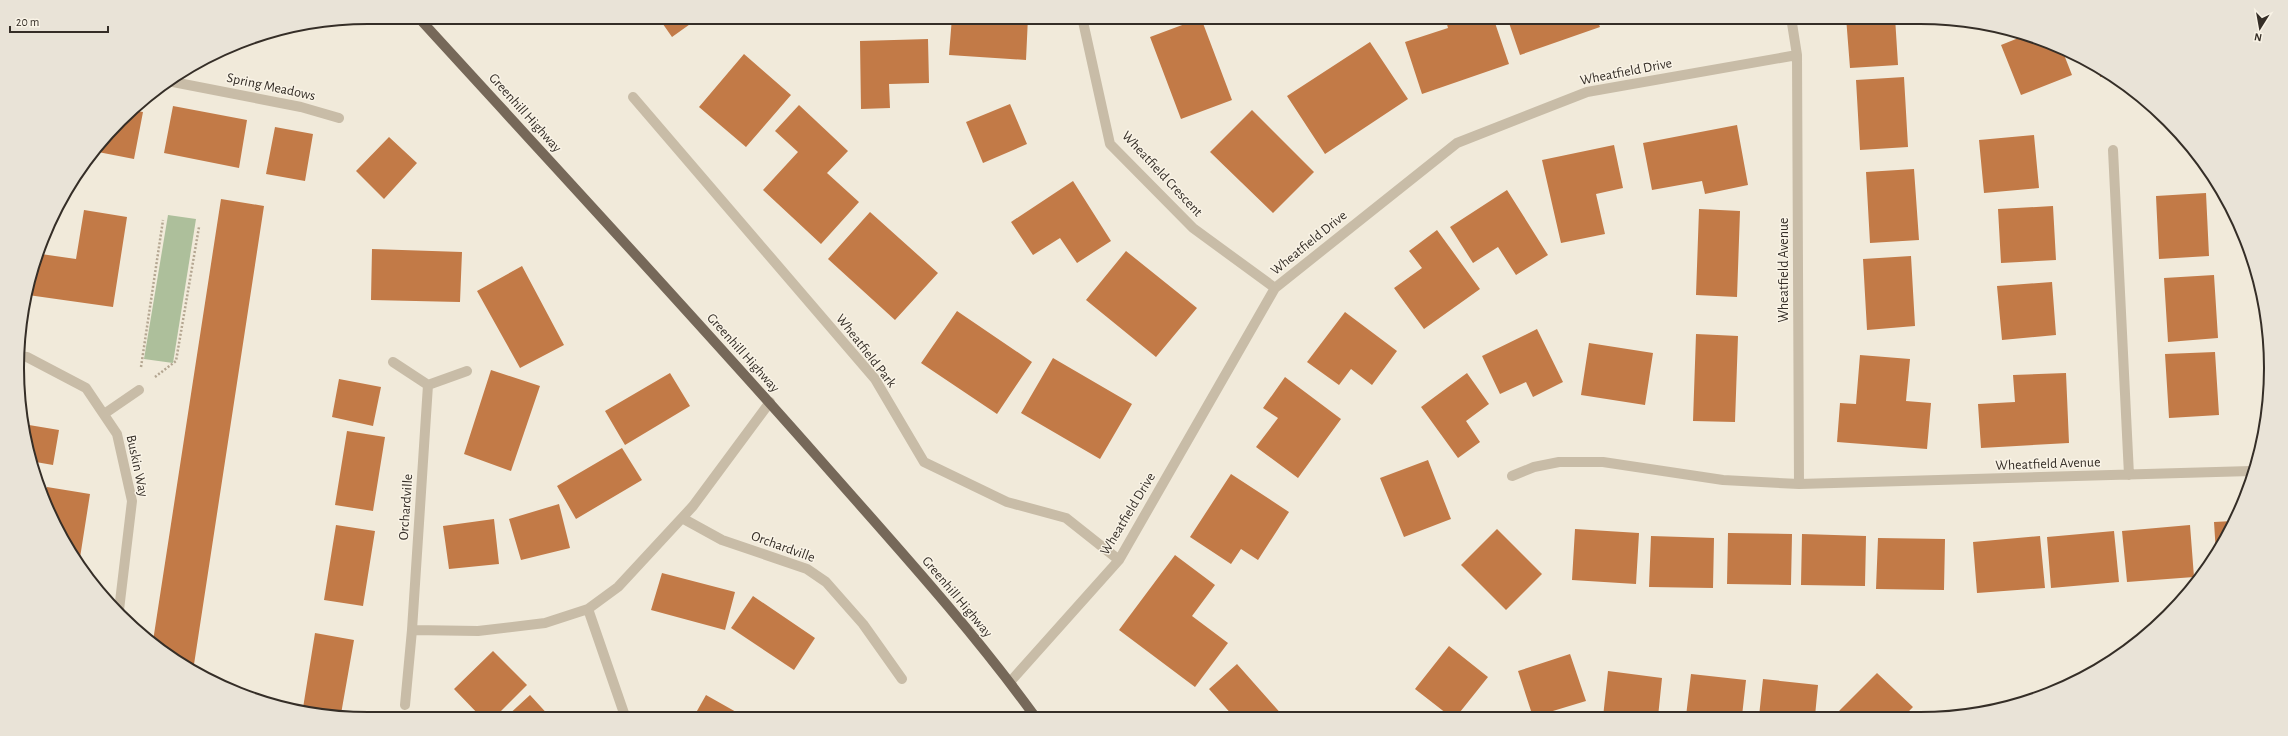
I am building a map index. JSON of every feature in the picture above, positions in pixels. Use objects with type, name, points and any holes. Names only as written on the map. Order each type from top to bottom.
[{"type":"main road","name":"Greenhill Highway","points":[[424,24],[770,402],[902,552],[1010,682],[1032,712]]},
{"type":"street","name":"Wheatfield Crescent","points":[[1084,24],[1110,144],[1193,228],[1275,288]]},
{"type":"street","name":"Wheatfield Avenue","points":[[1792,24],[1797,55],[1799,484]]},
{"type":"street","name":"Wheatfield Drive","points":[[1010,682],[1119,560],[1275,288],[1457,143],[1587,92],[1797,55]]},
{"type":"street","name":"Spring Meadows","points":[[176,83],[301,106],[339,118]]},
{"type":"street","name":"Wheatfield Park","points":[[633,97],[875,379],[924,462],[1007,502],[1066,518],[1119,560]]},
{"type":"street","points":[[2113,150],[2130,475]]},
{"type":"street","name":"Buskin Way","points":[[25,357],[86,388],[117,434],[132,501],[120,606]]},
{"type":"street","points":[[393,362],[428,385],[467,371]]},
{"type":"street","name":"Orchardville","points":[[405,705],[412,630],[428,385]]},
{"type":"street","points":[[104,414],[139,390]]},
{"type":"street","points":[[412,630],[478,631],[538,624],[588,609],[618,586],[682,518],[770,402]]},
{"type":"street","name":"Wheatfield Avenue","points":[[1512,476],[1534,467],[1559,462],[1604,462],[1723,480],[1799,484],[2248,471]]},
{"type":"street","name":"Orchardville","points":[[682,518],[722,540],[807,569],[826,582],[863,624],[902,680]]},
{"type":"street","points":[[588,609],[624,712]]},
{"type":"path","points":[[139,390],[142,355],[163,220]]},
{"type":"path","points":[[139,390],[176,361],[199,227]]},
{"type":"green space","points":[[168,215],[196,219],[173,363],[144,359]]},
{"type":"building","points":[[663,24],[690,24],[672,37]]},
{"type":"building","points":[[951,24],[1028,24],[1026,60],[949,55]]},
{"type":"building","points":[[1185,24],[1203,24],[1232,100],[1181,119],[1150,37]]},
{"type":"building","points":[[1447,24],[1495,24],[1509,64],[1422,94],[1405,42],[1448,28]]},
{"type":"building","points":[[1509,24],[1599,24],[1600,27],[1520,55]]},
{"type":"building","points":[[1847,24],[1895,24],[1898,65],[1850,68]]},
{"type":"building","points":[[2018,38],[2052,50],[2064,56],[2072,75],[2021,95],[2001,45]]},
{"type":"building","points":[[928,39],[929,83],[889,84],[890,108],[861,109],[860,41]]},
{"type":"building","points":[[1370,42],[1408,99],[1325,154],[1287,96]]},
{"type":"building","points":[[744,54],[791,95],[746,147],[699,107]]},
{"type":"building","points":[[1904,77],[1908,147],[1860,150],[1856,80]]},
{"type":"building","points":[[1010,104],[1027,144],[983,163],[966,122]]},
{"type":"building","points":[[799,105],[848,151],[827,173],[859,202],[821,244],[763,190],[798,152],[775,131]]},
{"type":"building","points":[[173,106],[247,120],[239,168],[164,153]]},
{"type":"building","points":[[1252,110],[1314,172],[1273,213],[1210,152]]},
{"type":"building","points":[[139,111],[143,112],[134,159],[100,152],[109,141]]},
{"type":"building","points":[[1737,125],[1748,185],[1705,194],[1702,181],[1652,190],[1643,143]]},
{"type":"building","points":[[275,127],[313,134],[305,181],[266,174]]},
{"type":"building","points":[[2034,135],[2039,188],[1984,193],[1979,140]]},
{"type":"building","points":[[389,137],[417,163],[384,199],[356,171]]},
{"type":"building","points":[[1614,145],[1623,188],[1596,194],[1605,234],[1561,243],[1542,160]]},
{"type":"building","points":[[1914,169],[1919,240],[1870,243],[1866,172]]},
{"type":"building","points":[[1073,181],[1111,241],[1077,263],[1060,238],[1033,255],[1011,222]]},
{"type":"building","points":[[1507,190],[1548,255],[1516,275],[1498,247],[1473,263],[1450,227]]},
{"type":"building","points":[[2206,193],[2209,256],[2159,259],[2156,196]]},
{"type":"building","points":[[221,199],[264,206],[194,665],[154,637]]},
{"type":"building","points":[[2053,206],[2056,260],[2001,263],[1998,209]]},
{"type":"building","points":[[1699,209],[1740,211],[1737,297],[1696,295]]},
{"type":"building","points":[[84,210],[127,217],[113,307],[32,296],[43,254],[76,259]]},
{"type":"building","points":[[870,212],[938,273],[895,320],[828,259]]},
{"type":"building","points":[[1437,230],[1480,289],[1424,329],[1394,288],[1422,268],[1409,251]]},
{"type":"building","points":[[372,249],[462,252],[460,302],[371,300]]},
{"type":"building","points":[[1126,251],[1197,308],[1156,357],[1086,300]]},
{"type":"building","points":[[1911,256],[1915,326],[1867,330],[1863,259]]},
{"type":"building","points":[[522,266],[564,345],[520,368],[477,291]]},
{"type":"building","points":[[2214,275],[2218,338],[2168,342],[2164,278]]},
{"type":"building","points":[[2052,282],[2056,335],[2002,340],[1997,286]]},
{"type":"building","points":[[957,311],[1032,362],[997,414],[921,363]]},
{"type":"building","points":[[1345,312],[1397,351],[1372,385],[1351,369],[1339,385],[1307,362]]},
{"type":"building","points":[[1537,329],[1563,382],[1533,397],[1526,382],[1500,394],[1482,356]]},
{"type":"building","points":[[1696,334],[1738,336],[1735,422],[1693,421]]},
{"type":"building","points":[[1589,343],[1653,353],[1645,405],[1581,395]]},
{"type":"building","points":[[2215,352],[2219,415],[2169,418],[2165,354]]},
{"type":"building","points":[[1860,355],[1910,359],[1906,401],[1931,403],[1927,449],[1837,442],[1840,403],[1856,404]]},
{"type":"building","points":[[1053,358],[1132,404],[1100,459],[1021,413]]},
{"type":"building","points":[[491,370],[540,386],[511,471],[464,454]]},
{"type":"building","points":[[670,373],[690,406],[625,445],[605,411]]},
{"type":"building","points":[[1467,373],[1489,404],[1466,421],[1480,442],[1458,458],[1421,407]]},
{"type":"building","points":[[2066,373],[2069,443],[1981,448],[1978,404],[2015,402],[2013,375]]},
{"type":"building","points":[[1285,377],[1341,419],[1298,478],[1256,447],[1278,418],[1263,408]]},
{"type":"building","points":[[339,379],[381,387],[373,426],[332,417]]},
{"type":"building","points":[[29,425],[59,430],[53,465],[37,462]]},
{"type":"building","points":[[347,431],[385,437],[373,511],[335,505]]},
{"type":"building","points":[[622,448],[642,480],[576,519],[557,486]]},
{"type":"building","points":[[1428,460],[1451,519],[1404,537],[1380,478]]},
{"type":"building","points":[[1231,474],[1289,512],[1258,560],[1241,549],[1231,564],[1190,537]]},
{"type":"building","points":[[47,487],[90,494],[80,556],[59,520],[46,490]]},
{"type":"building","points":[[559,504],[570,548],[521,560],[509,519]]},
{"type":"building","points":[[494,519],[499,564],[449,569],[443,526]]},
{"type":"building","points":[[2228,521],[2215,544],[2214,522]]},
{"type":"building","points":[[336,525],[375,531],[363,606],[324,600]]},
{"type":"building","points":[[2190,525],[2194,576],[2193,577],[2127,582],[2122,531]]},
{"type":"building","points":[[1497,529],[1542,574],[1506,610],[1461,565]]},
{"type":"building","points":[[1575,529],[1639,533],[1636,584],[1572,580]]},
{"type":"building","points":[[2114,531],[2119,582],[2051,588],[2047,537]]},
{"type":"building","points":[[1728,533],[1792,534],[1791,585],[1727,584]]},
{"type":"building","points":[[1802,534],[1866,536],[1865,586],[1801,585]]},
{"type":"building","points":[[1651,536],[1714,538],[1713,588],[1649,587]]},
{"type":"building","points":[[2040,536],[2045,588],[1977,593],[1973,542]]},
{"type":"building","points":[[1878,538],[1945,539],[1944,590],[1876,589]]},
{"type":"building","points":[[1175,555],[1215,585],[1192,616],[1228,643],[1195,687],[1119,630]]},
{"type":"building","points":[[662,573],[735,592],[725,630],[651,610]]},
{"type":"building","points":[[753,596],[815,638],[794,670],[731,628]]},
{"type":"building","points":[[315,633],[354,640],[342,711],[303,705]]},
{"type":"building","points":[[1449,646],[1488,677],[1460,712],[1445,712],[1415,689]]},
{"type":"building","points":[[493,651],[527,685],[500,712],[476,712],[454,689]]},
{"type":"building","points":[[1570,654],[1586,701],[1550,712],[1531,712],[1518,671]]},
{"type":"building","points":[[1237,664],[1280,712],[1230,712],[1209,689]]},
{"type":"building","points":[[1608,671],[1662,678],[1659,712],[1604,712]]},
{"type":"building","points":[[1877,673],[1913,707],[1908,712],[1838,712]]},
{"type":"building","points":[[1691,674],[1746,680],[1742,712],[1686,712]]},
{"type":"building","points":[[1763,679],[1818,685],[1815,712],[1759,712]]},
{"type":"building","points":[[530,695],[546,712],[512,712]]},
{"type":"building","points":[[706,695],[736,712],[696,712]]}]
